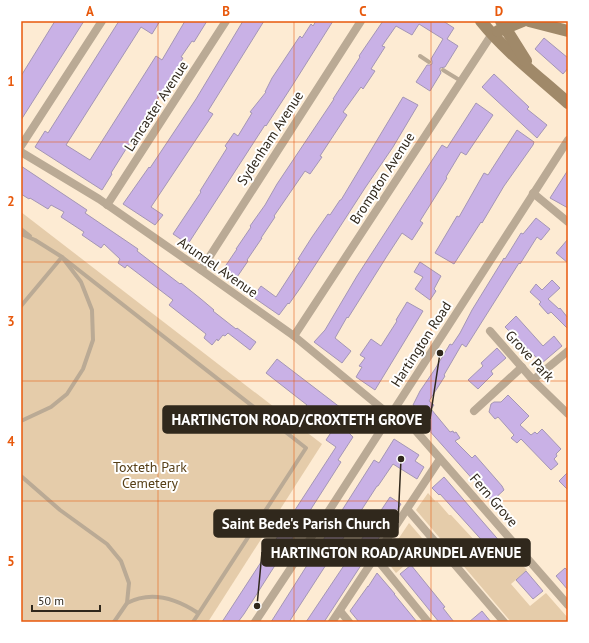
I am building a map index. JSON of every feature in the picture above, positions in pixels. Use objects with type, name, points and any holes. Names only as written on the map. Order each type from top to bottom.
[{"type":"main road","points":[[481,21],[504,47],[568,103]]},
{"type":"main road","points":[[492,34],[503,24],[523,21]]},
{"type":"main road","points":[[529,21],[568,31]]},
{"type":"main road","points":[[503,24],[532,70]]},
{"type":"street","points":[[21,146],[102,21]]},
{"type":"street","name":"Lancaster Avenue","points":[[108,205],[226,21]]},
{"type":"street","name":"Sydenham Avenue","points":[[201,270],[361,21]]},
{"type":"street","name":"Brompton Avenue","points":[[294,336],[492,34]]},
{"type":"street","name":"Hartington Road","points":[[255,622],[391,416],[568,140]]},
{"type":"street","name":"Arundel Avenue","points":[[21,152],[108,205],[294,336],[391,416]]},
{"type":"street","points":[[533,193],[568,222]]},
{"type":"street","name":"Grove Park","points":[[490,331],[533,380],[568,414]]},
{"type":"street","points":[[533,380],[568,351]]},
{"type":"street","points":[[474,411],[522,367]]},
{"type":"street","name":"Fern Grove","points":[[416,431],[568,605]]},
{"type":"street","points":[[332,622],[440,459]]},
{"type":"street","points":[[407,508],[504,622]]},
{"type":"street","points":[[375,557],[428,622]]},
{"type":"street","points":[[340,611],[349,622]]},
{"type":"lane","points":[[420,56],[429,62]]},
{"type":"lane","points":[[443,70],[461,81]]},
{"type":"lane","points":[[21,229],[62,257],[306,448],[193,622]]},
{"type":"lane","points":[[21,234],[35,240]]},
{"type":"lane","points":[[21,306],[62,257]]},
{"type":"lane","points":[[21,421],[51,407],[67,394],[83,369],[93,340],[92,310],[80,282],[62,257]]},
{"type":"lane","points":[[21,476],[60,510],[107,544],[121,562],[129,583],[127,603]]},
{"type":"lane","points":[[114,622],[127,603],[136,598],[152,596],[167,598],[186,604],[198,613]]},
{"type":"green space","name":"Toxteth Park Cemetery","points":[[21,212],[322,444],[208,622],[21,622]]},
{"type":"green space","points":[[428,493],[449,515],[451,515],[489,556],[502,544],[527,570],[511,584],[530,606],[546,593],[568,618],[568,622],[511,622],[416,510]]},
{"type":"green space","points":[[409,523],[428,545],[396,573],[385,559]]},
{"type":"building","points":[[55,21],[84,21],[21,120],[21,76]]},
{"type":"building","points":[[119,21],[160,21],[152,34],[141,27],[66,145],[90,160],[156,56],[162,60],[185,21],[207,21],[194,42],[192,41],[181,57],[183,58],[111,173],[112,174],[102,190],[35,147],[45,131],[48,133]]},
{"type":"building","points":[[243,21],[264,21],[208,111],[213,114],[151,207],[163,215],[155,225],[123,204],[149,167],[150,168],[196,99]]},
{"type":"building","points":[[316,21],[333,21],[188,244],[173,234],[201,192],[200,191],[227,148],[225,146],[234,133],[238,136],[252,113],[250,112],[266,92],[272,78],[300,36],[302,38],[311,24],[313,26]]},
{"type":"building","points":[[383,21],[443,21],[454,28],[447,39],[458,46],[445,67],[440,68],[441,73],[430,91],[416,82],[427,65],[432,64],[431,59],[443,39],[419,24],[412,35],[396,26],[382,46],[385,47],[371,69],[375,71],[363,89],[361,87],[343,112],[347,115],[320,156],[322,157],[310,174],[305,171],[274,216],[275,217],[235,280],[222,271],[277,184],[334,99],[360,57],[359,56]]},
{"type":"building","points":[[544,38],[568,58],[568,68],[563,74],[535,49]]},
{"type":"building","points":[[494,74],[529,107],[527,109],[547,125],[537,138],[482,87]]},
{"type":"building","points":[[403,97],[418,105],[393,147],[301,287],[279,315],[253,297],[261,286],[276,297],[300,260],[298,259],[312,237],[328,214],[330,215],[341,200]]},
{"type":"building","points":[[476,103],[493,115],[466,155],[461,152],[446,177],[447,178],[420,221],[423,223],[412,240],[402,233],[348,318],[347,317],[335,338],[351,351],[342,363],[314,342],[325,330],[357,276],[442,145],[447,148]]},
{"type":"building","points":[[517,130],[534,142],[533,145],[504,186],[482,223],[481,222],[454,264],[435,253],[457,216],[459,217],[484,173],[488,175]]},
{"type":"building","points":[[21,166],[87,210],[85,213],[138,249],[137,251],[180,284],[181,283],[214,310],[213,311],[256,342],[250,350],[228,333],[225,336],[223,335],[218,341],[217,339],[212,345],[204,338],[206,334],[169,305],[173,300],[127,265],[125,268],[118,263],[120,259],[104,244],[101,248],[82,235],[84,232],[61,217],[64,212],[51,205],[48,209],[21,194]]},
{"type":"building","points":[[568,170],[568,208],[550,198]]},
{"type":"building","points":[[536,218],[550,229],[541,240],[537,237],[466,347],[462,344],[444,375],[445,376],[429,401],[434,405],[431,409],[450,432],[456,432],[460,438],[455,441],[472,458],[475,455],[502,486],[504,490],[492,501],[427,428],[429,426],[411,414],[416,407],[413,405],[420,391],[450,344],[452,345],[460,333],[472,310],[504,258],[505,259],[521,233],[523,234]]},
{"type":"building","points":[[568,239],[568,263],[556,253]]},
{"type":"building","points":[[420,262],[441,276],[434,289],[436,291],[430,300],[415,289],[423,277],[414,272]]},
{"type":"building","points":[[552,280],[560,288],[548,299],[559,309],[560,308],[568,318],[568,329],[551,312],[548,314],[539,304],[541,302],[530,292],[536,284],[542,290]]},
{"type":"building","points":[[407,302],[423,311],[375,390],[356,377],[362,367],[359,366],[365,358],[360,355],[371,339],[381,346]]},
{"type":"building","points":[[516,316],[543,346],[554,336],[562,346],[542,363],[505,327]]},
{"type":"building","points":[[497,348],[506,358],[491,371],[493,374],[478,389],[468,380],[483,366],[481,363]]},
{"type":"building","points":[[277,359],[341,408],[354,414],[352,417],[358,420],[349,433],[353,437],[338,460],[341,462],[244,614],[238,622],[222,622],[336,447],[326,440],[340,419],[327,411],[322,418],[266,373]]},
{"type":"building","points":[[508,395],[529,416],[520,425],[531,435],[535,432],[537,434],[542,429],[561,449],[556,454],[557,456],[554,459],[558,464],[551,470],[521,439],[517,443],[511,438],[514,435],[498,417],[495,419],[489,412],[491,404],[494,402],[501,402]]},
{"type":"building","points":[[394,439],[419,455],[415,461],[424,467],[417,479],[393,464],[377,486],[289,622],[271,622],[374,460],[379,463]]},
{"type":"building","points":[[568,472],[568,490],[559,481]]},
{"type":"building","points":[[444,477],[502,544],[494,551],[489,544],[487,546],[440,494],[439,495],[432,488]]},
{"type":"building","points":[[390,497],[401,504],[324,622],[306,622]]},
{"type":"building","points":[[411,565],[445,607],[443,608],[454,622],[439,622],[400,574]]},
{"type":"building","points":[[565,568],[568,571],[568,590],[556,576]]},
{"type":"building","points":[[526,571],[543,591],[533,599],[516,580]]},
{"type":"building","points":[[377,573],[417,622],[359,622],[350,611]]},
{"type":"building","points":[[482,611],[491,622],[469,622]]},
{"type":"place","name":"HARTINGTON ROAD/CROXTETH GROVE","points":[[440,353]]},
{"type":"place","name":"Saint Bede's Parish Church","points":[[401,459]]},
{"type":"place","name":"HARTINGTON ROAD/ARUNDEL AVENUE","points":[[257,606]]}]
